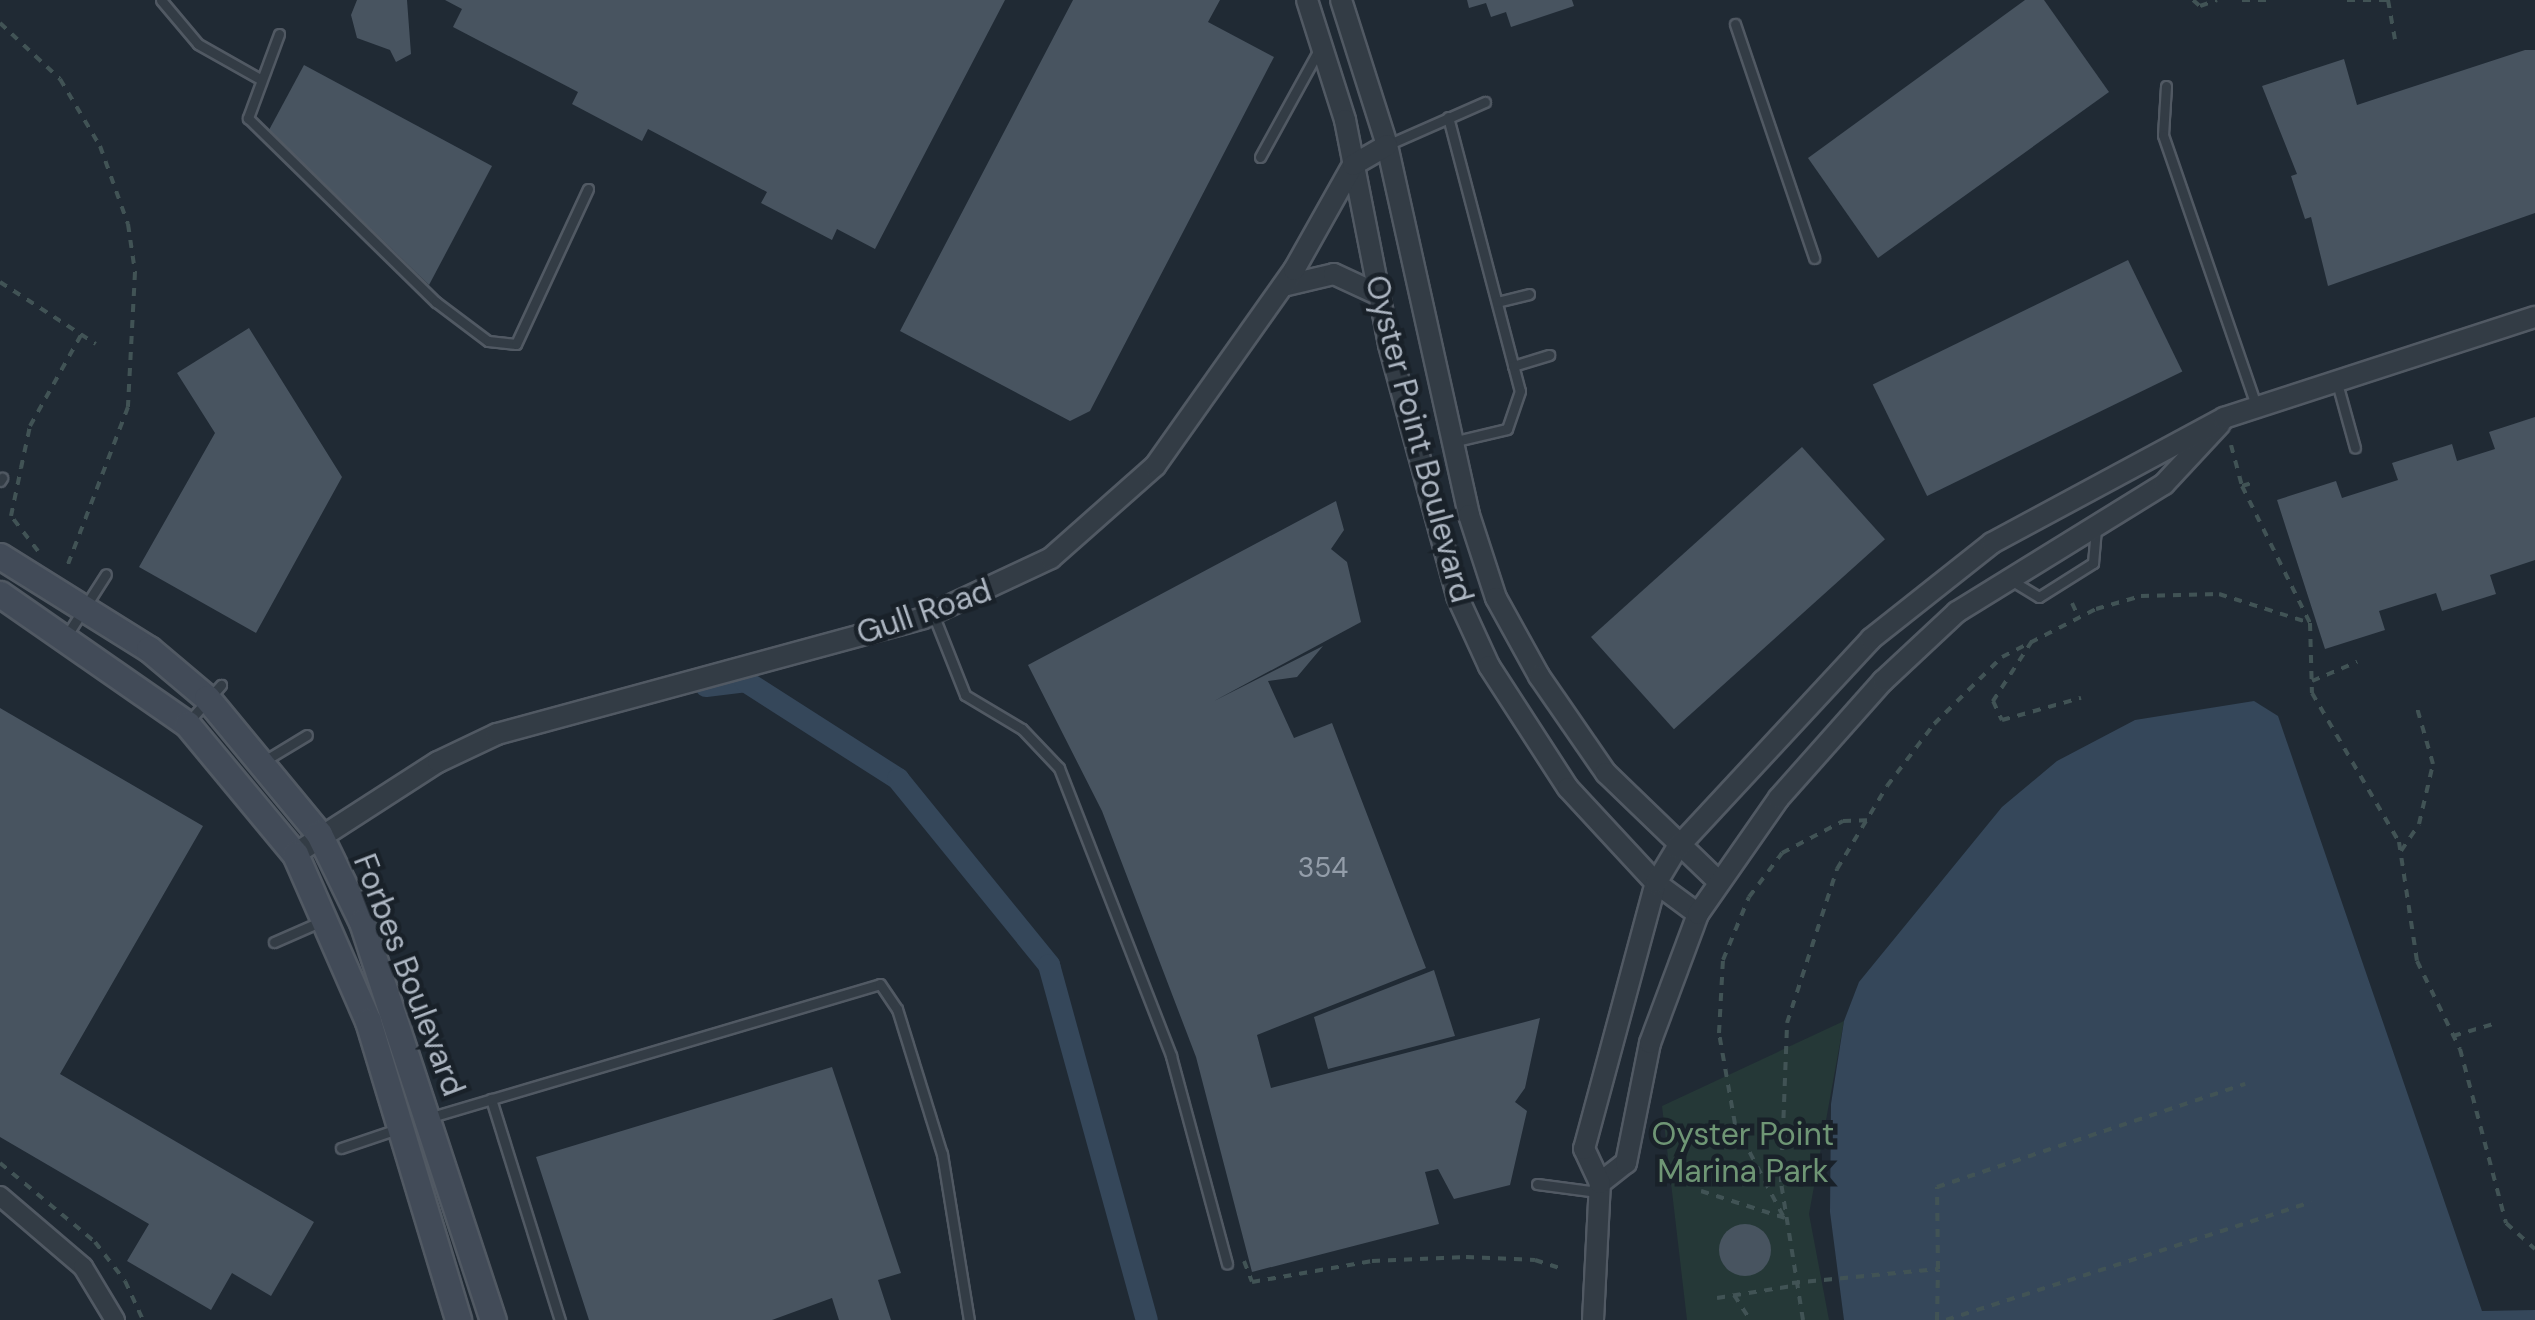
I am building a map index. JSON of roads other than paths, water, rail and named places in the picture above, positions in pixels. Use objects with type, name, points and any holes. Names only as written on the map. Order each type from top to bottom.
[{"type":"main road","name":"Forbes Boulevard","points":[[0,556],[90,599],[214,691],[319,834],[362,922],[491,1316]]},
{"type":"main road","name":"Forbes Boulevard","points":[[0,594],[66,635],[187,724],[295,854],[328,918],[368,1021],[458,1320]]},
{"type":"street","name":"Oyster Point Boulevard","points":[[1307,0],[1353,165],[1377,294],[1444,557],[1490,666],[1568,788],[1656,883],[1698,914]]},
{"type":"street","name":"Oyster Point Boulevard","points":[[1341,0],[1387,145],[1451,442],[1496,598],[1539,676],[1606,772],[1678,848],[1718,882]]},
{"type":"street","name":"Gull Road","points":[[295,854],[319,834],[498,734],[934,614],[1051,558],[1124,500],[1180,433],[1283,286],[1353,165],[1387,145]]},
{"type":"street","points":[[1283,286],[1334,274],[1377,294]]},
{"type":"street","points":[[1593,1320],[1600,1187],[1584,1149],[1656,883],[1678,848],[1871,639],[1992,543],[2224,418],[2535,317]]},
{"type":"street","points":[[1600,1187],[1626,1163],[1650,1044],[1698,914],[1779,798],[1860,707],[1968,604],[2164,484],[2224,418]]},
{"type":"street","points":[[1948,578],[1968,604]]},
{"type":"street","points":[[0,1196],[83,1268],[116,1320]]},
{"type":"street","points":[[458,1320],[491,1316]]},
{"type":"lane","points":[[161,0],[198,44],[260,79]]},
{"type":"lane","points":[[1734,24],[1814,258]]},
{"type":"lane","points":[[279,34],[248,118],[436,302],[488,341],[516,344],[588,188]]},
{"type":"lane","points":[[1260,156],[1321,46]]},
{"type":"lane","points":[[2166,86],[2163,135],[2257,408]]},
{"type":"lane","points":[[1387,145],[1485,102]]},
{"type":"lane","points":[[1448,117],[1520,391],[1507,429],[1451,442]]},
{"type":"lane","points":[[1497,302],[1528,294]]},
{"type":"lane","points":[[1514,366],[1549,355]]},
{"type":"lane","points":[[2336,380],[2355,448]]},
{"type":"lane","points":[[2007,578],[2039,596],[2093,563],[2096,526]]},
{"type":"lane","points":[[66,635],[106,574]]},
{"type":"lane","points":[[934,614],[964,695],[1043,746],[1058,768],[1171,1056],[1228,1264]]},
{"type":"lane","points":[[187,724],[214,691]]},
{"type":"lane","points":[[264,761],[306,735]]},
{"type":"lane","points":[[274,942],[328,918]]},
{"type":"lane","points":[[340,1148],[491,1099],[880,984],[898,1009],[942,1154],[969,1320]]},
{"type":"lane","points":[[368,1021],[394,1016]]},
{"type":"lane","points":[[491,1099],[560,1320]]},
{"type":"lane","points":[[1536,1184],[1600,1187]]},
{"type":"water","points":[[2254,701],[2278,716],[2482,1311],[2535,1310],[2535,1320],[1844,1320],[1830,1212],[1831,1104],[1844,1021],[1859,982],[2002,807],[2057,761],[2135,720]]},
{"type":"waterway","points":[[706,686],[745,681],[898,779],[1049,965],[1147,1320]]},
{"type":"park label","name":"Oyster Point Marina Park","points":[[1743,1154]]}]
